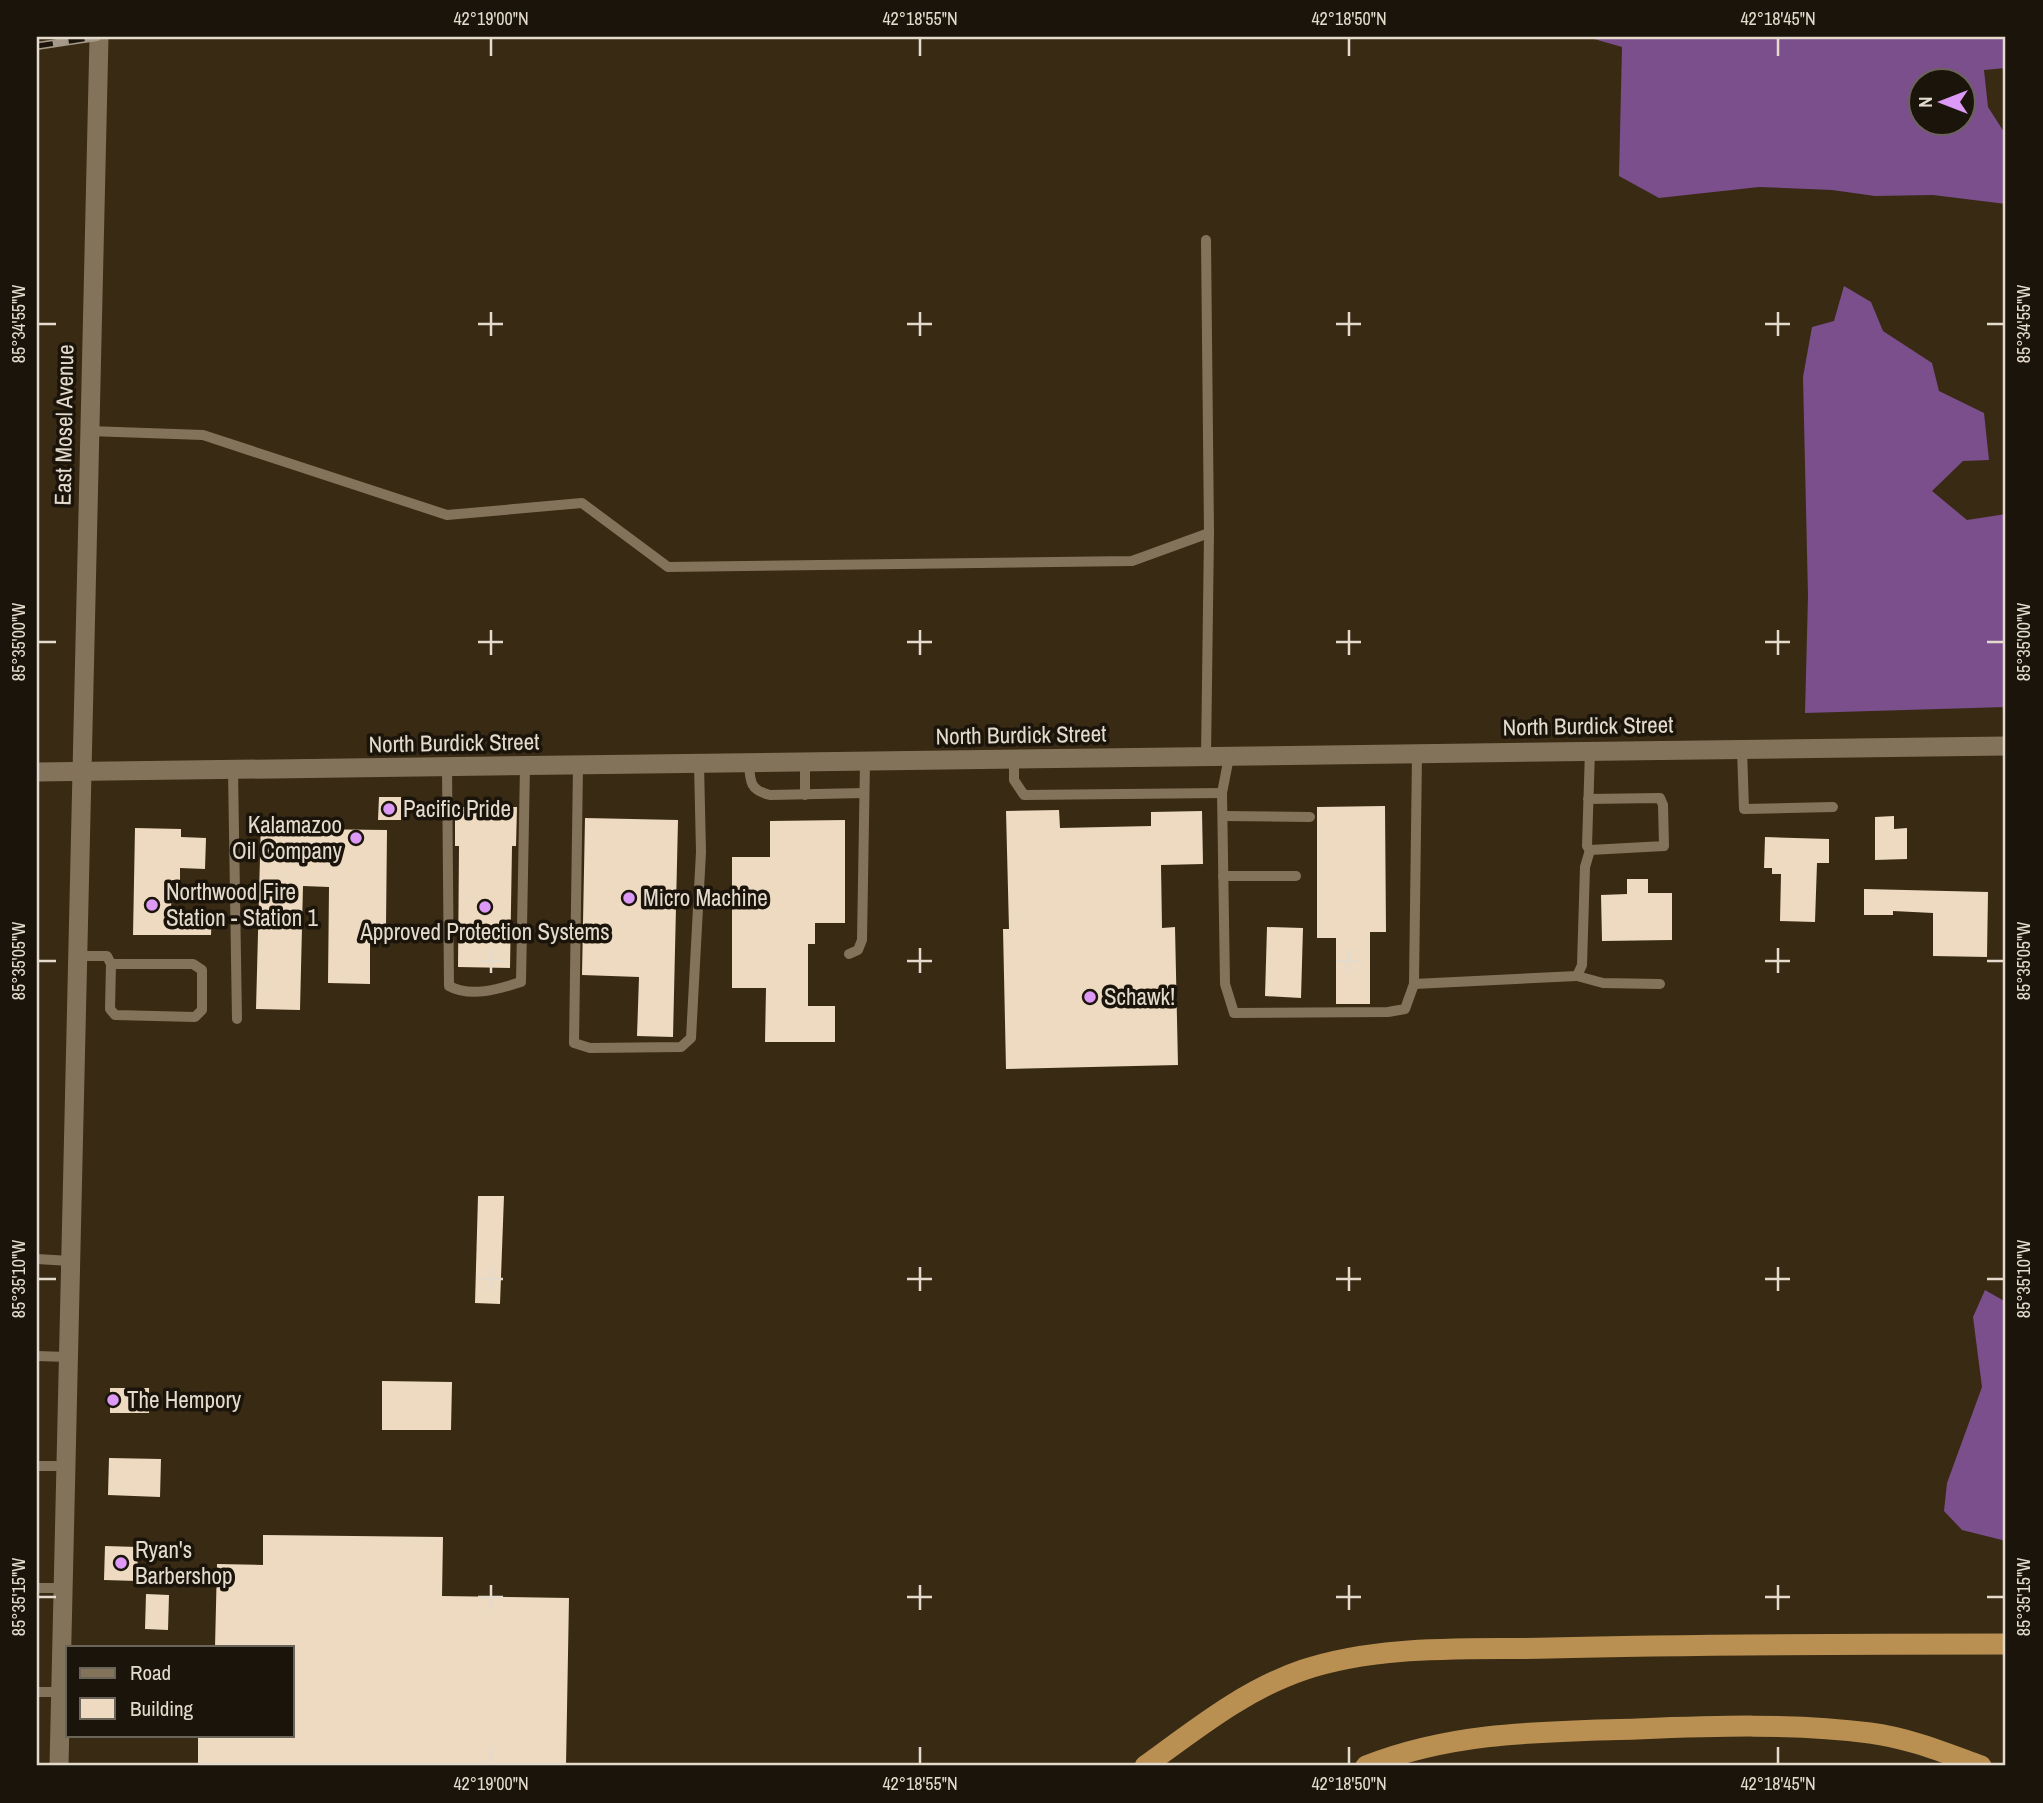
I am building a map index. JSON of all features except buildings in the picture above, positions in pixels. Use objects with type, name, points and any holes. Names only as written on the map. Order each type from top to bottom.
[{"type":"highway","points":[[1145,1766],[1252,1693],[1301,1671],[1352,1658],[1400,1651],[1678,1645],[2006,1644]]},
{"type":"highway","points":[[1366,1766],[1437,1744],[1490,1734],[1710,1726],[1871,1733],[1925,1745],[1982,1766]]},
{"type":"street","name":"East Mosel Avenue","points":[[59,1766],[99,37]]},
{"type":"street","name":"North Burdick Street","points":[[37,772],[2006,746]]},
{"type":"lane","points":[[1206,240],[1209,533],[1206,757]]},
{"type":"lane","points":[[89,431],[203,435],[447,515],[582,503],[668,567],[1132,561],[1209,533]]},
{"type":"lane","points":[[1742,749],[1744,809],[1832,807]]},
{"type":"lane","points":[[1577,976],[1582,965],[1586,867],[1590,850],[1587,846],[1590,750]]},
{"type":"lane","points":[[1229,757],[1222,793],[1225,984],[1234,1013],[1388,1012],[1405,1009],[1414,984],[1417,754]]},
{"type":"lane","points":[[1014,760],[1014,780],[1024,795],[1222,793]]},
{"type":"lane","points":[[805,762],[805,795]]},
{"type":"lane","points":[[849,954],[858,950],[862,940],[864,762]]},
{"type":"lane","points":[[749,763],[750,784],[756,791],[770,795],[864,793]]},
{"type":"lane","points":[[578,766],[574,1043],[590,1048],[681,1048],[691,1038],[701,852],[699,764]]},
{"type":"lane","points":[[447,767],[449,986],[459,992],[493,990],[521,982],[526,766]]},
{"type":"lane","points":[[233,770],[237,1019]]},
{"type":"lane","points":[[1588,799],[1652,796],[1660,798],[1663,805],[1664,846],[1590,850]]},
{"type":"lane","points":[[1223,816],[1310,817]]},
{"type":"lane","points":[[1223,876],[1296,876]]},
{"type":"lane","points":[[76,956],[107,957],[111,964],[110,1009],[115,1015],[195,1017],[202,1010],[202,971],[193,964],[111,964]]},
{"type":"lane","points":[[1414,984],[1577,976],[1603,983],[1660,984]]},
{"type":"lane","points":[[37,1259],[70,1261]]},
{"type":"lane","points":[[37,1356],[68,1357]]},
{"type":"lane","points":[[37,1466],[65,1466]]},
{"type":"lane","points":[[37,1588],[63,1588]]},
{"type":"lane","points":[[37,1692],[61,1692]]},
{"type":"shaded area","points":[[1587,37],[2006,37],[2006,68],[1984,70],[1988,107],[2006,135],[2006,204],[1933,195],[1875,196],[1832,190],[1759,187],[1659,198],[1619,176],[1622,47]]},
{"type":"shaded area","points":[[1844,286],[1871,302],[1883,331],[1932,363],[1939,391],[1984,413],[1989,460],[1963,461],[1932,491],[1967,520],[2006,514],[2006,707],[1805,713],[1808,596],[1803,377],[1812,327],[1834,321]]},
{"type":"shaded area","points":[[1985,1290],[2006,1302],[2006,1541],[1962,1530],[1944,1511],[1947,1483],[1982,1387],[1973,1317]]},
{"type":"railway","points":[[37,46],[97,37]]},
{"type":"place","name":"Pacific Pride","points":[[389,809]]},
{"type":"place","name":"Kalamazoo Oil Company","points":[[356,838]]},
{"type":"place","name":"Micro Machine","points":[[629,898]]},
{"type":"place","name":"Northwood Fire Station - Station 1","points":[[152,905]]},
{"type":"place","name":"Approved Protection Systems","points":[[485,907]]},
{"type":"place","name":"Schawk!","points":[[1090,997]]},
{"type":"place","name":"The Hempory","points":[[113,1400]]},
{"type":"place","name":"Ryan's Barbershop","points":[[121,1563]]}]
